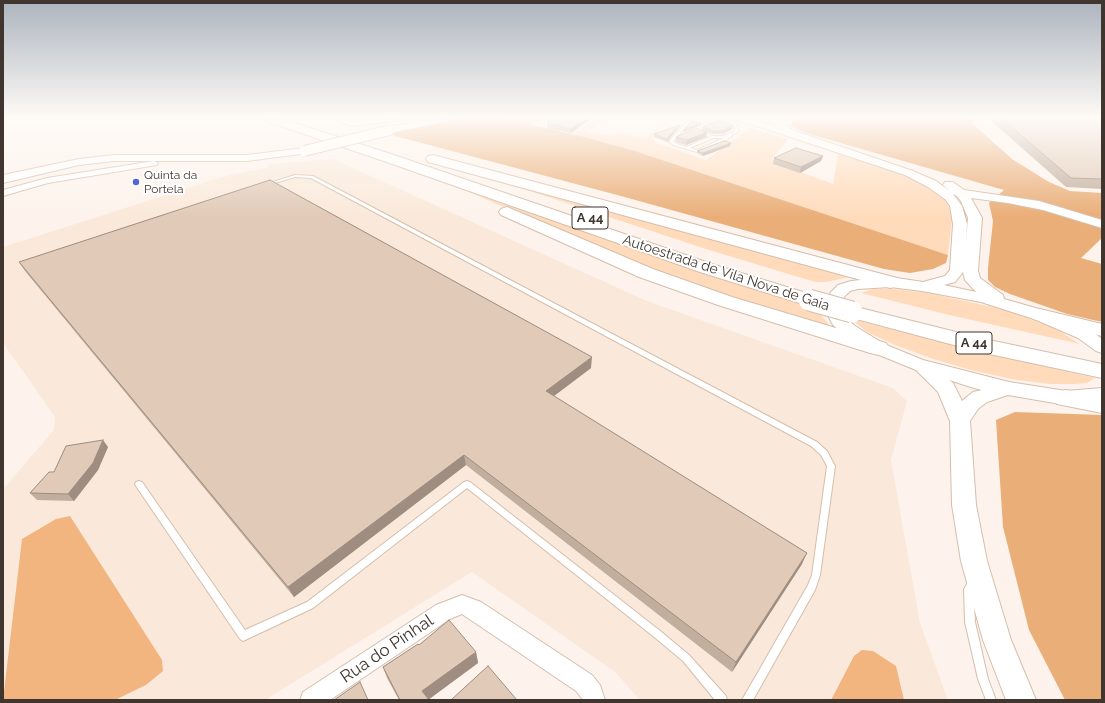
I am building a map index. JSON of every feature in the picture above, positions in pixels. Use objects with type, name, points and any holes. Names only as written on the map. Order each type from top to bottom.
[{"type":"highway","name":"Autoestrada de Vila Nova de Gaia","points":[[367,151],[656,251],[980,345],[1099,361]]},
{"type":"highway","name":"Autoestrada de Vila Nova de Gaia","points":[[397,151],[811,295]]},
{"type":"highway","points":[[405,151],[890,282]]},
{"type":"highway","points":[[386,157],[603,256],[646,273],[725,301],[878,348]]},
{"type":"highway","points":[[1040,315],[1102,330]]},
{"type":"highway","points":[[1066,398],[1102,404]]},
{"type":"main road","points":[[3,180],[79,162],[114,158],[247,158],[305,151]]},
{"type":"main road","points":[[845,151],[891,166],[952,191],[1008,199],[1050,208],[1102,224]]},
{"type":"main road","points":[[854,151],[891,161],[924,173],[952,191],[972,209],[975,218],[970,271],[973,280],[994,297],[1010,306]]},
{"type":"main road","points":[[922,286],[937,284],[950,279],[957,270],[960,224],[952,191]]},
{"type":"main road","points":[[1099,361],[1084,334],[1040,315],[966,294],[922,286],[890,282],[872,282],[844,288],[837,295],[834,303],[834,312],[839,321],[849,330],[878,348],[916,364],[974,381],[1009,389],[1066,398],[1102,396]]},
{"type":"main road","points":[[916,364],[946,388],[960,421],[964,505],[978,574],[997,640],[1020,700]]},
{"type":"main road","points":[[960,421],[970,404],[980,397],[991,392],[1009,389]]},
{"type":"street","points":[[3,193],[47,181],[154,162]]},
{"type":"street","name":"Rua do Pinhal","points":[[311,700],[443,612],[462,604],[474,609],[584,683],[592,693],[594,700]]},
{"type":"lane","points":[[265,185],[295,176],[312,177],[800,437],[824,453],[831,466],[816,575],[812,588],[747,700]]},
{"type":"lane","points":[[139,484],[243,636],[310,605],[467,484],[656,632],[686,658],[722,700]]},
{"type":"lane","points":[[978,574],[968,589],[970,622],[983,679],[991,700]]},
{"type":"shaded area","points":[[451,151],[634,151],[948,255],[946,263],[933,269],[910,273],[884,269]]},
{"type":"shaded area","points":[[635,151],[680,151],[706,160],[719,151],[779,151],[772,159],[778,164],[833,184],[838,154],[906,175],[930,187],[947,201],[952,217],[948,255]]},
{"type":"shaded area","points":[[868,151],[1003,151],[1012,159],[1049,182],[1070,191],[1102,193],[1102,238],[1081,258],[1102,264],[1102,322],[1067,314],[1010,294],[995,287],[988,280],[993,221],[989,203],[1004,190]]},
{"type":"shaded area","points":[[333,159],[647,301],[893,388],[907,401],[891,460],[920,623],[948,700],[640,700],[615,672],[472,572],[265,700],[3,700],[3,489],[54,430],[55,417],[3,343],[3,247],[229,175],[267,168],[270,164]]},
{"type":"shaded area","points":[[472,172],[854,276],[826,282],[815,282],[709,250]]},
{"type":"shaded area","points":[[446,182],[808,305],[817,310],[830,326],[828,328],[699,287],[619,257]]},
{"type":"shaded area","points":[[873,289],[895,289],[928,293],[1002,309],[1055,328],[1080,344],[949,315],[861,293]]},
{"type":"shaded area","points":[[851,319],[1095,378],[1087,383],[1051,384],[1017,380],[975,371],[933,359],[895,345],[867,332]]},
{"type":"shaded area","points":[[1015,412],[1102,415],[1102,700],[1065,700],[1029,630],[1003,527],[996,420]]},
{"type":"shaded area","points":[[70,516],[162,660],[163,671],[146,685],[115,700],[3,700],[22,539],[56,519]]},
{"type":"shaded area","points":[[862,650],[873,651],[896,666],[904,700],[831,700],[854,656]]},
{"type":"building","points":[[698,151],[709,151],[703,153]]},
{"type":"building","points":[[790,151],[805,151],[823,156],[801,167],[774,158]]},
{"type":"building","points":[[1039,151],[1102,151],[1102,179],[1071,178]]},
{"type":"building","points":[[270,180],[592,357],[546,391],[807,553],[736,662],[464,455],[288,587],[19,262]]},
{"type":"building","points":[[103,440],[93,463],[68,494],[30,493],[49,472],[54,472],[66,446]]},
{"type":"building","points":[[449,620],[476,652],[422,691],[429,700],[400,700],[383,667],[418,644],[419,645]]},
{"type":"building","points":[[488,666],[517,700],[451,700]]},
{"type":"building","points":[[360,682],[368,700],[334,700]]},
{"type":"place","name":"Quinta da Portela","points":[[136,182]]}]
